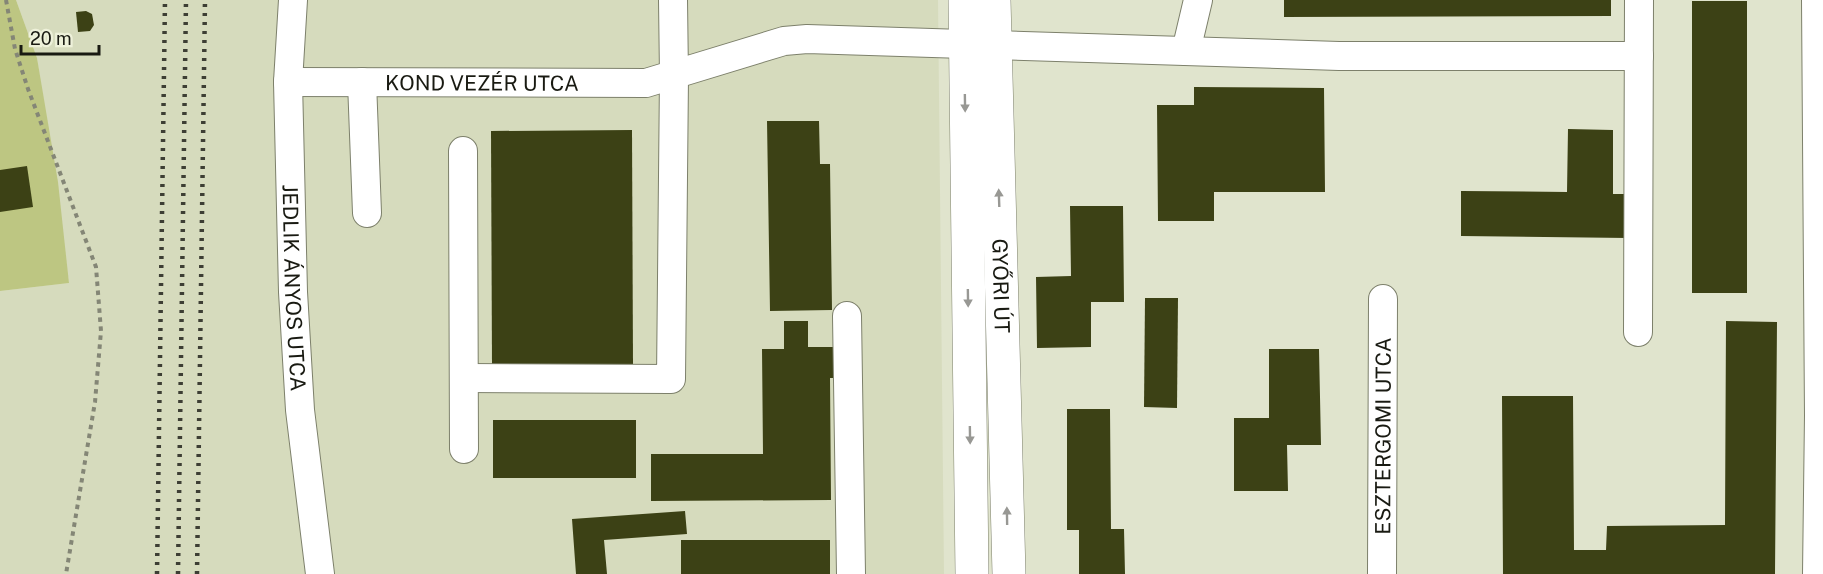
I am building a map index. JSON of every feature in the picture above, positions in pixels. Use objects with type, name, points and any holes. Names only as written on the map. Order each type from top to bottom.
[{"type":"main road","name":"GYŐRI ÚT","points":[[965,0],[979,45],[1009,574]]},
{"type":"main road","name":"GYŐRI ÚT","points":[[972,574],[979,45],[994,0]]},
{"type":"street","name":"JEDLIK ÁNYOS UTCA","points":[[293,0],[288,82],[293,292],[300,410],[320,574]]},
{"type":"street","points":[[465,378],[671,379],[675,76],[672,0]]},
{"type":"street","points":[[1186,51],[1198,0]]},
{"type":"street","points":[[1638,332],[1639,0]]},
{"type":"street","points":[[1816,0],[1819,415],[1817,574]]},
{"type":"street","name":"KOND VEZÉR UTCA","points":[[288,82],[646,83],[784,41],[807,39],[1395,57],[1639,56]]},
{"type":"street","points":[[362,82],[367,213]]},
{"type":"street","points":[[463,151],[464,449]]},
{"type":"street","name":"ESZTERGOMI UTCA","points":[[1382,574],[1383,299]]},
{"type":"street","points":[[847,316],[851,574]]},
{"type":"path","points":[[6,0],[15,49],[28,89],[96,267],[101,331],[96,390],[66,574]]},
{"type":"shaded area","points":[[16,0],[938,0],[944,574],[0,574],[0,291],[69,283],[37,58]]},
{"type":"green space","points":[[0,0],[16,0],[37,58],[58,182],[69,283],[0,291]]},
{"type":"building","points":[[1284,0],[1611,0],[1611,16],[1284,17]]},
{"type":"building","points":[[1692,1],[1747,1],[1747,293],[1692,293]]},
{"type":"building","points":[[86,11],[92,14],[94,25],[90,31],[78,32],[76,12]]},
{"type":"building","points":[[1194,87],[1324,88],[1325,192],[1214,192],[1214,221],[1158,221],[1157,105],[1194,105]]},
{"type":"building","points":[[767,121],[819,121],[820,164],[830,164],[832,310],[770,311]]},
{"type":"building","points":[[1568,129],[1613,130],[1613,194],[1628,194],[1628,238],[1461,236],[1461,191],[1567,192]]},
{"type":"building","points":[[632,130],[633,365],[492,365],[491,131]]},
{"type":"building","points":[[27,166],[33,207],[0,212],[0,170]]},
{"type":"building","points":[[1070,206],[1123,206],[1124,302],[1091,302],[1091,347],[1037,348],[1036,277],[1071,276]]},
{"type":"building","points":[[1145,298],[1178,298],[1177,408],[1144,407]]},
{"type":"building","points":[[784,321],[808,321],[808,347],[845,347],[845,378],[830,378],[831,500],[651,501],[651,454],[763,454],[762,349],[784,349]]},
{"type":"building","points":[[1726,321],[1777,322],[1775,574],[1503,574],[1502,396],[1573,396],[1574,550],[1606,550],[1607,526],[1725,525]]},
{"type":"building","points":[[1269,349],[1319,349],[1321,445],[1287,445],[1288,491],[1234,491],[1234,418],[1269,418]]},
{"type":"building","points":[[1067,409],[1110,409],[1111,529],[1124,529],[1125,574],[1079,574],[1079,530],[1067,530]]},
{"type":"building","points":[[493,420],[636,420],[636,478],[493,478]]},
{"type":"building","points":[[685,511],[687,534],[604,540],[607,574],[576,574],[572,519]]},
{"type":"building","points":[[681,540],[830,540],[830,574],[681,574]]},
{"type":"railway","points":[[157,574],[165,0]]},
{"type":"railway","points":[[178,574],[186,0]]},
{"type":"railway","points":[[197,574],[205,0]]}]
